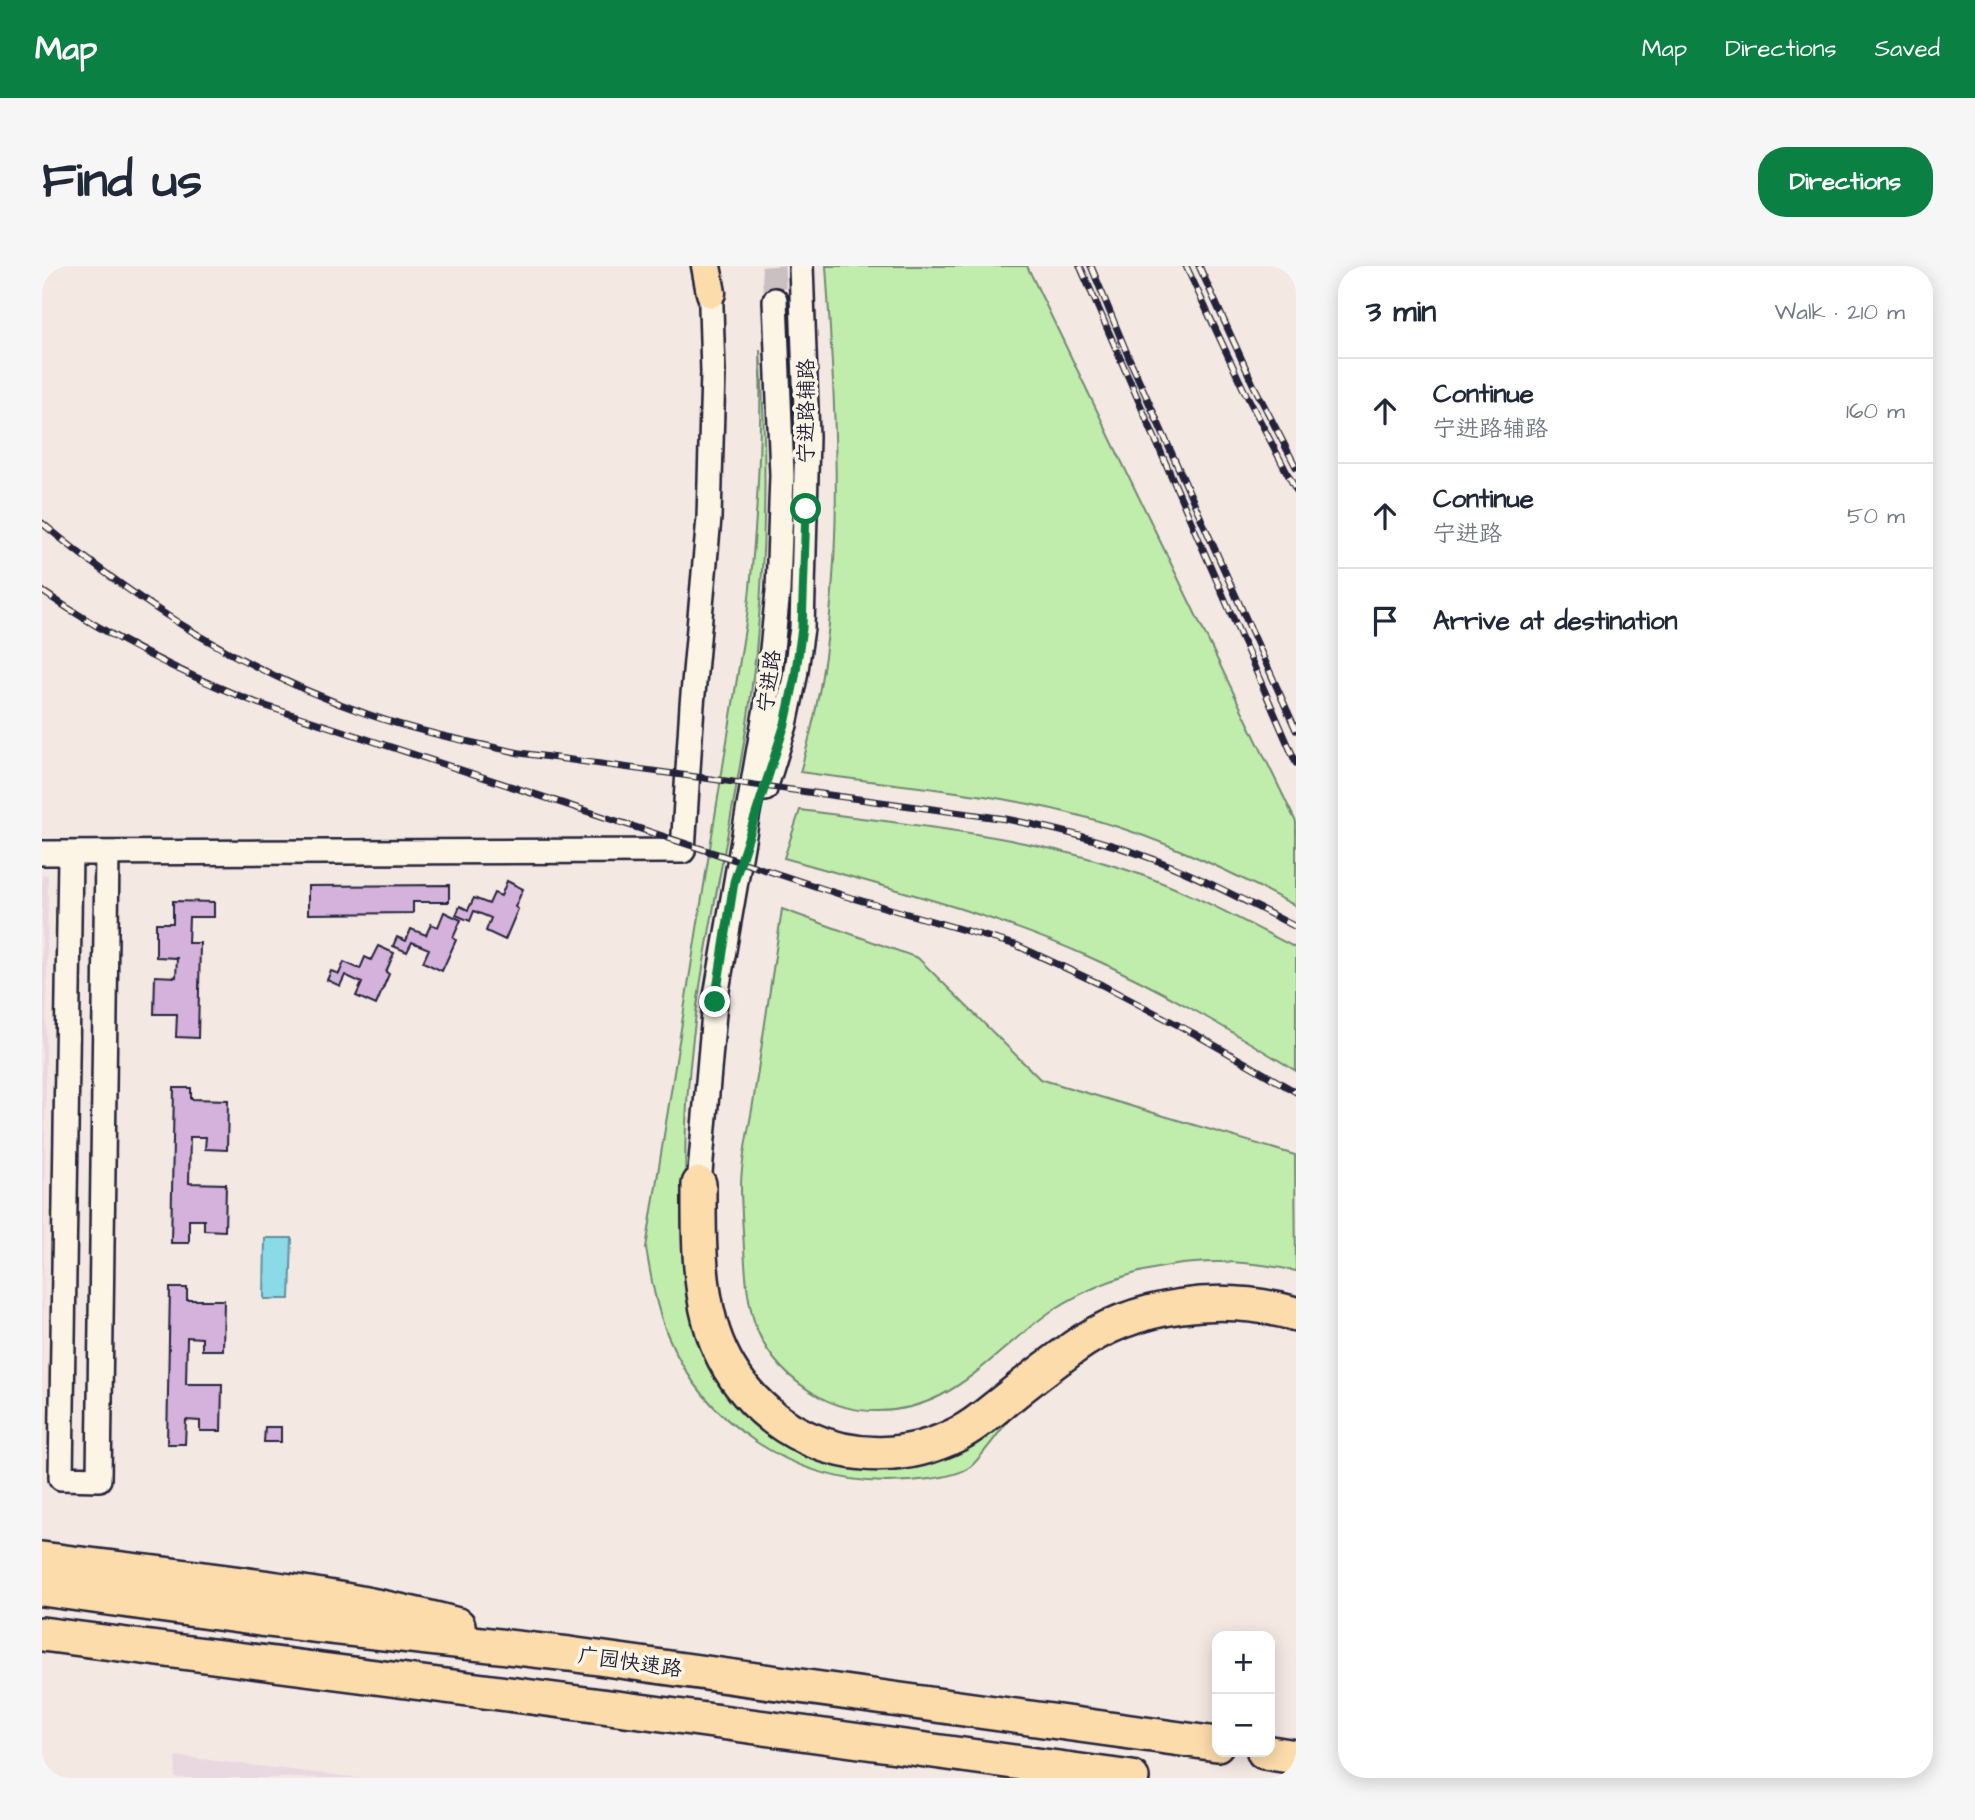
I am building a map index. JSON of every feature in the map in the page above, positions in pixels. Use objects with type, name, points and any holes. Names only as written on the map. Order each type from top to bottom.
[{"type":"highway","points":[[699,1184],[704,1290],[720,1351],[736,1378],[756,1402],[780,1423],[807,1439],[836,1449],[867,1454],[898,1452],[929,1446],[958,1434],[984,1418],[1076,1346],[1109,1328],[1144,1314],[1181,1306],[1219,1303],[1256,1306],[1296,1314]]},
{"type":"highway","points":[[42,1559],[259,1588],[404,1611],[569,1654]]},
{"type":"highway","name":"广园快速路","points":[[42,1589],[260,1619],[569,1654],[1212,1743]]},
{"type":"highway","points":[[42,1634],[1132,1778]]},
{"type":"highway","points":[[42,1654],[328,1688],[640,1711]]},
{"type":"highway","points":[[1275,1754],[1296,1757]]},
{"type":"street","points":[[42,853],[683,851],[692,705],[709,518],[713,372],[709,275],[716,278],[725,266]]},
{"type":"street","points":[[793,266],[800,277],[803,290]]},
{"type":"street","name":"宁进路辅路","points":[[734,882],[785,724],[802,628],[807,437],[802,266]]},
{"type":"street","name":"宁进路","points":[[699,1184],[715,1002],[762,731],[778,592],[782,475],[775,300]]},
{"type":"street","points":[[69,853],[61,1478],[99,1479],[107,853]]},
{"type":"shaded area","points":[[42,875],[48,875],[42,1416]]},
{"type":"shaded area","points":[[176,1756],[274,1768],[361,1778],[175,1778]]},
{"type":"green space","points":[[826,266],[1027,266],[1296,822],[1296,906],[1198,858],[1147,837],[1059,810],[986,796],[800,772],[816,710],[833,585],[836,457]]},
{"type":"green space","points":[[760,349],[765,481],[755,658],[742,755],[703,965],[689,1071],[685,1175],[696,1325],[833,1463],[1017,1409],[970,1467],[930,1479],[886,1482],[851,1479],[817,1471],[785,1458],[755,1441],[728,1420],[704,1395],[684,1367],[668,1336],[657,1304],[646,1248],[747,616],[758,482]]},
{"type":"green space","points":[[800,810],[962,832],[1082,856],[1166,884],[1296,948],[1296,1071],[1167,995],[1087,956],[938,902],[784,858]]},
{"type":"green space","points":[[782,909],[918,958],[1040,1079],[1295,1155],[1296,1271],[1233,1262],[1201,1263],[1170,1266],[1110,1281],[1053,1310],[955,1387],[940,1396],[910,1407],[878,1411],[847,1408],[808,1390],[775,1361],[763,1342],[751,1312],[745,1270],[742,1164]]},
{"type":"water","points":[[265,1238],[292,1238],[290,1299],[264,1299]]},
{"type":"building","points":[[507,881],[523,889],[505,940],[486,931],[491,918],[474,911],[470,921],[456,915],[460,906],[468,910],[474,898],[489,904],[494,893],[501,896]]},
{"type":"building","points":[[449,885],[449,902],[413,902],[413,913],[308,914],[308,886]]},
{"type":"building","points":[[173,901],[214,902],[214,917],[189,917],[188,943],[200,943],[198,1038],[176,1037],[177,1014],[154,1014],[155,976],[176,977],[177,958],[156,957],[156,923],[173,923]]},
{"type":"building","points":[[444,912],[461,920],[453,938],[456,940],[442,971],[423,962],[429,949],[412,942],[407,952],[393,946],[397,937],[406,941],[411,929],[426,935],[431,924],[438,927]]},
{"type":"building","points":[[378,946],[394,953],[386,972],[389,974],[376,1005],[356,996],[362,983],[345,975],[340,986],[327,980],[331,971],[339,974],[344,962],[360,969],[365,957],[371,960]]},
{"type":"building","points":[[174,1088],[191,1088],[191,1099],[228,1100],[227,1150],[205,1149],[206,1137],[190,1137],[189,1183],[226,1184],[225,1231],[204,1230],[204,1220],[189,1220],[189,1243],[171,1243]]},
{"type":"building","points":[[170,1288],[187,1288],[187,1300],[224,1300],[223,1350],[202,1350],[202,1338],[187,1337],[186,1384],[222,1384],[221,1431],[200,1431],[200,1421],[186,1420],[185,1444],[167,1444]]},
{"type":"building","points":[[265,1427],[281,1427],[281,1442],[264,1442]]},
{"type":"tunnel","points":[[773,266],[775,300]]},
{"type":"railway","points":[[1080,266],[1296,763]]},
{"type":"railway","points":[[1091,266],[1129,358],[1296,730]]},
{"type":"railway","points":[[1186,266],[1243,388],[1296,490]]},
{"type":"railway","points":[[1199,266],[1253,384],[1296,467]]},
{"type":"railway","points":[[42,523],[157,609],[238,658],[324,698],[388,721],[520,753],[1006,819],[1048,828],[1151,858],[1219,888],[1296,927]]},
{"type":"railway","points":[[42,591],[94,625],[148,654],[260,704],[845,896],[1016,945],[1102,985],[1296,1092]]},
{"type":"route","points":[[715,1002],[734,882],[785,724],[795,677],[802,628],[806,509]]}]
